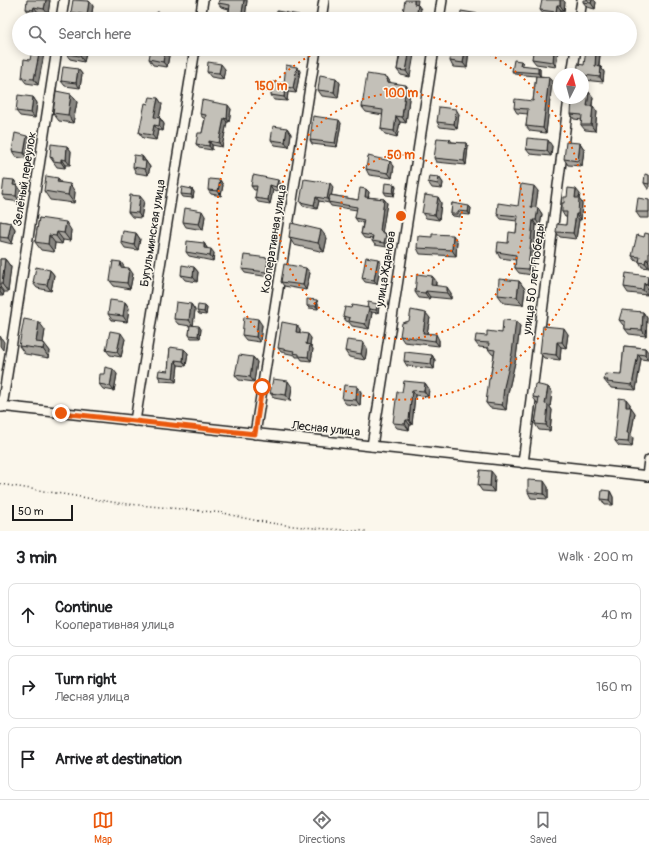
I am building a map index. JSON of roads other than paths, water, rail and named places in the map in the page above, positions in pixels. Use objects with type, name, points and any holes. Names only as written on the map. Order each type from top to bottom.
[{"type":"street","points":[[62,12],[64,0]]},
{"type":"street","points":[[201,12],[203,0]]},
{"type":"street","points":[[322,12],[324,0]]},
{"type":"street","points":[[440,12],[442,0]]},
{"type":"street","points":[[580,12],[582,0]]},
{"type":"street","name":"Зелёный переулок","points":[[1,406],[56,56]]},
{"type":"street","name":"Бугульминская улица","points":[[135,421],[194,56]]},
{"type":"street","name":"Кооперативная улица","points":[[255,434],[315,56]]},
{"type":"street","name":"улица Жданова","points":[[372,446],[433,56]]},
{"type":"street","points":[[573,68],[575,56]]},
{"type":"street","name":"улица 50 лет Победы","points":[[523,463],[568,104]]},
{"type":"street","name":"Лесная улица","points":[[1,406],[648,476]]},
{"type":"street","points":[[648,476],[649,460]]}]
